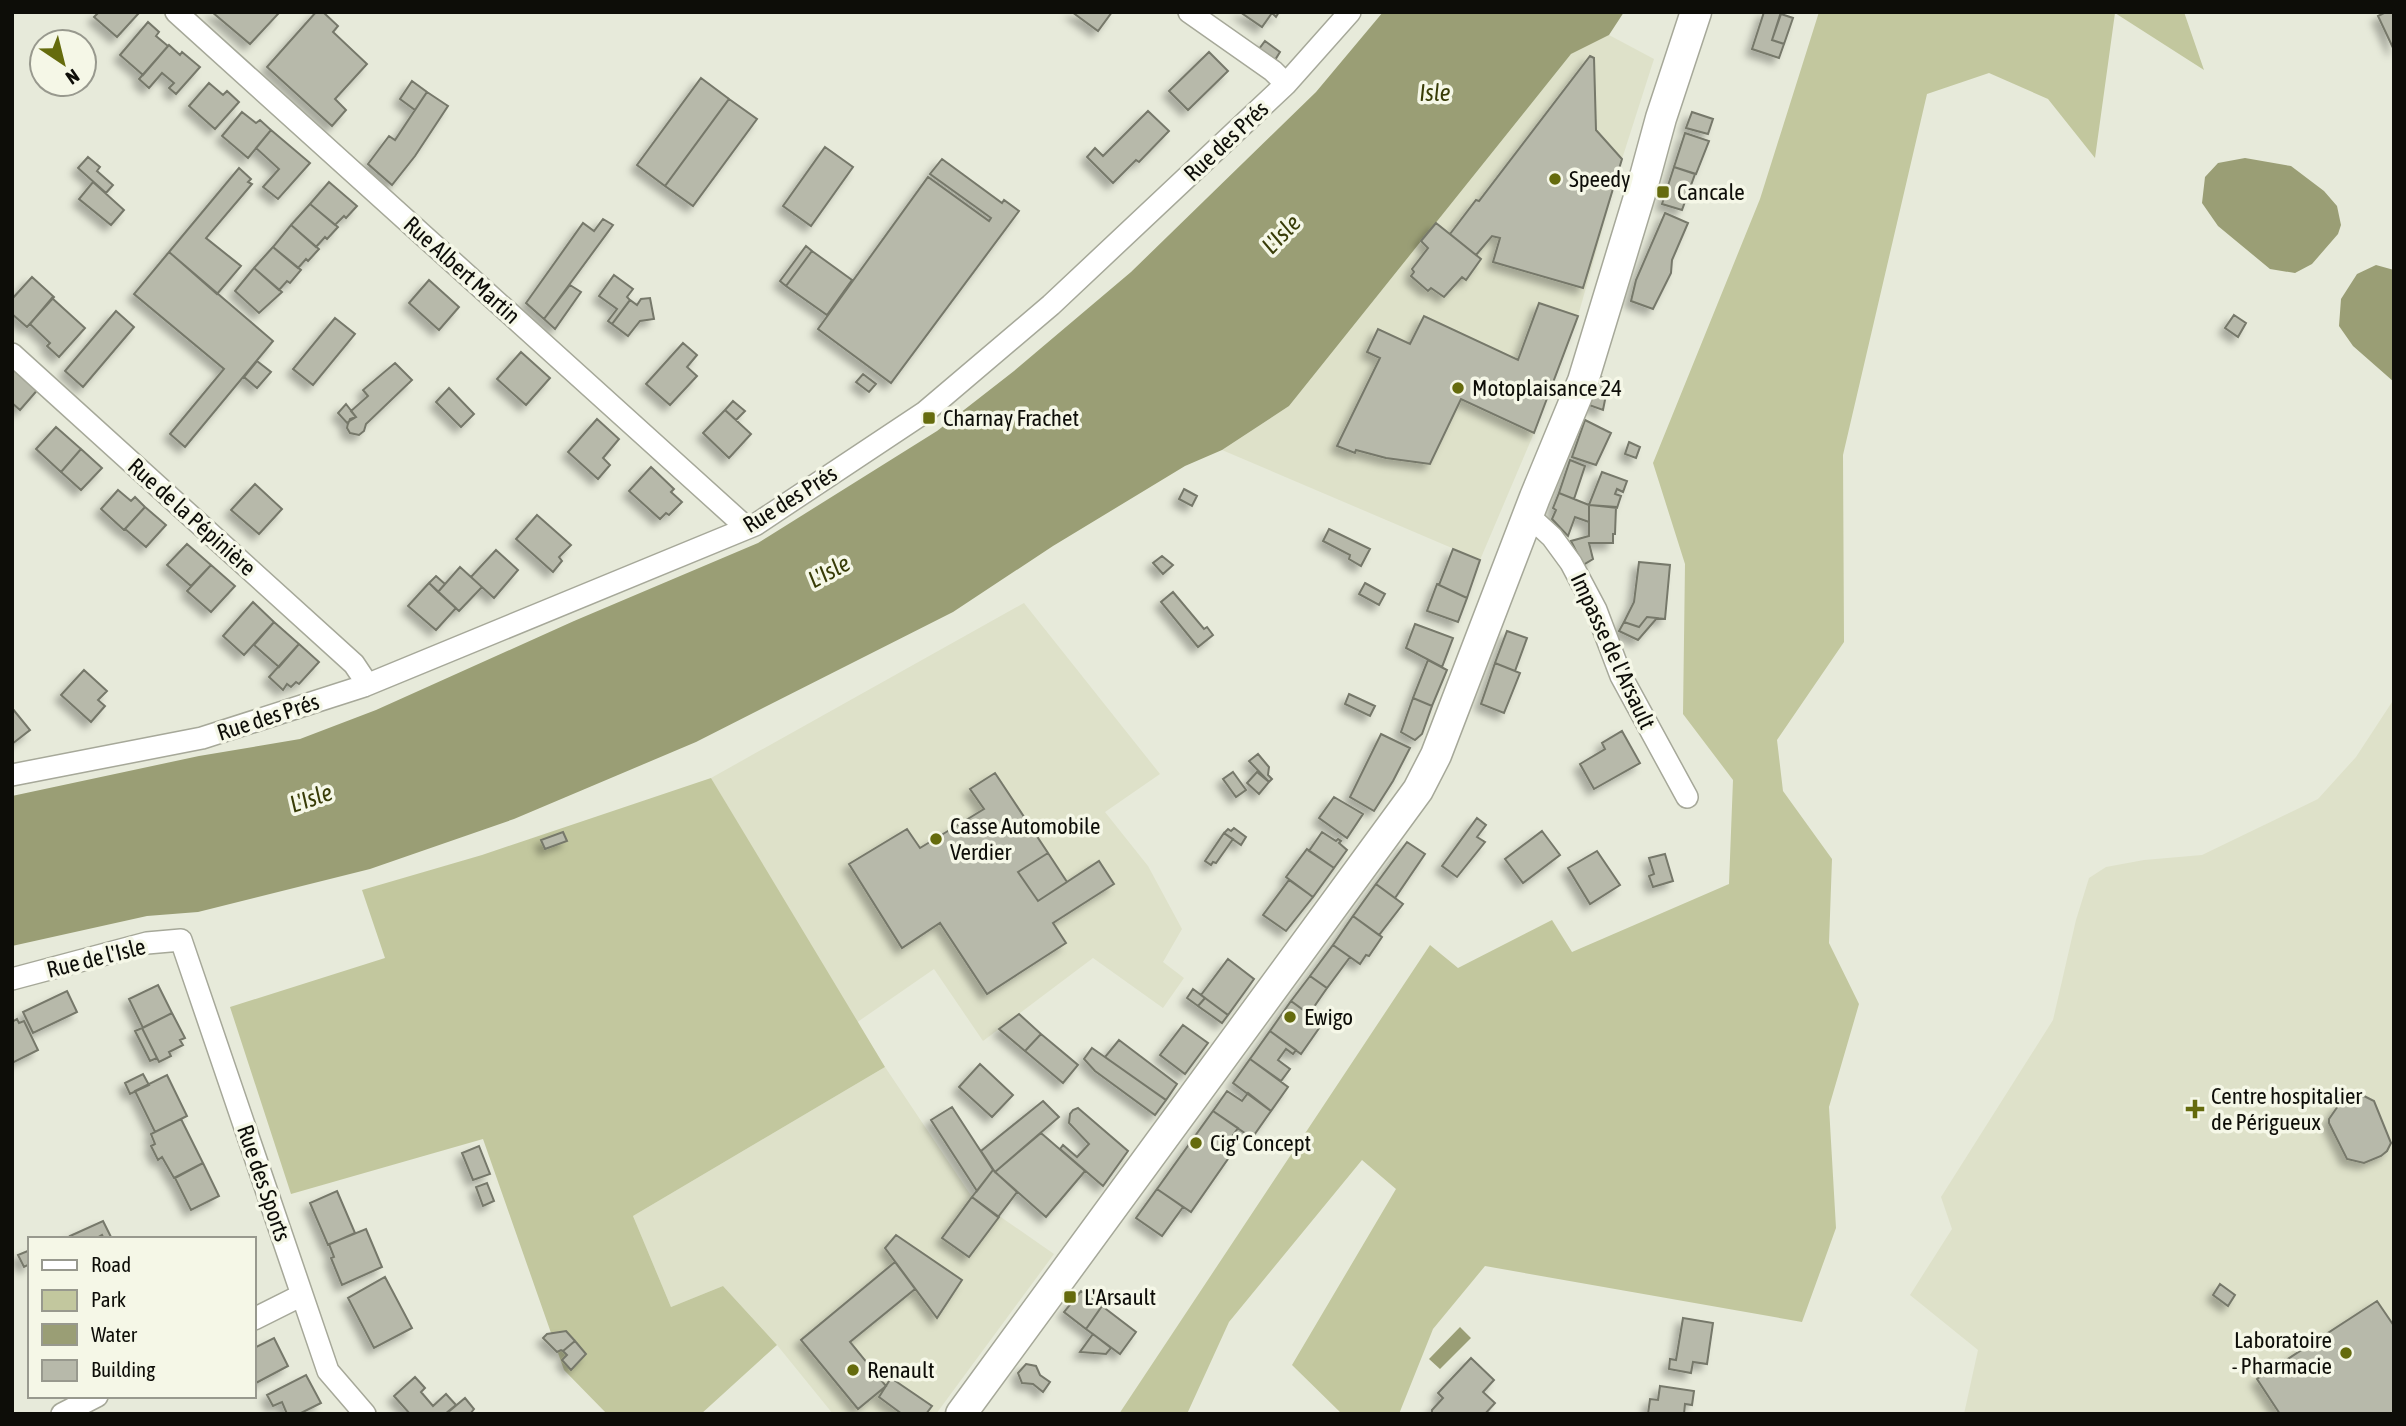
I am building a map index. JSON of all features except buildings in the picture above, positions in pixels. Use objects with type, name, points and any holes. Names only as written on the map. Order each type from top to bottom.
[{"type":"main road","points":[[961,1414],[1418,790],[1451,722],[1528,515],[1583,381],[1661,118],[1696,16]]},
{"type":"street","name":"Rue Albert Martin","points":[[176,12],[747,528]]},
{"type":"street","points":[[1189,12],[1273,71],[1286,85]]},
{"type":"street","name":"Rue des Prés","points":[[12,775],[202,738],[364,686],[747,528],[925,412],[1051,305],[1286,85],[1350,12]]},
{"type":"street","name":"Rue de la Pépinière","points":[[12,354],[354,664],[364,686]]},
{"type":"street","name":"Impasse de l'Arsault","points":[[1528,515],[1552,537],[1571,563],[1596,610],[1621,676],[1687,797]]},
{"type":"street","name":"Rue de l'Isle","points":[[12,979],[147,943],[181,940]]},
{"type":"street","name":"Rue des Sports","points":[[181,940],[328,1371],[365,1414]]},
{"type":"street","points":[[256,1318],[302,1295]]},
{"type":"street","points":[[62,1414],[93,1398]]},
{"type":"shaded area","points":[[1609,35],[1654,59],[1622,159],[1578,316],[1534,433],[1480,560],[1222,450],[1289,406],[1571,54]]},
{"type":"shaded area","name":"Casse Automobile Verdier","points":[[1024,603],[1160,774],[1105,812],[1148,866],[1182,929],[1163,962],[1184,978],[1163,1008],[1093,958],[983,1041],[934,969],[856,1023],[711,778]]},
{"type":"shaded area","name":"Centre hospitalier de Périgueux","points":[[2394,699],[2394,1414],[1964,1414],[1978,1350],[1910,1295],[1952,1229],[1941,1197],[2053,1020],[2076,920],[2089,878],[2106,867],[2144,860],[2202,855],[2318,799],[2356,757]]},
{"type":"shaded area","points":[[885,1067],[972,1197],[1054,1254],[936,1414],[833,1414],[777,1345],[723,1286],[671,1307],[633,1216]]},
{"type":"green space","points":[[1819,12],[2184,12],[2204,70],[2115,13],[2095,158],[2048,99],[1989,73],[1927,94],[1843,455],[1844,642],[1777,740],[1783,791],[1832,859],[1829,943],[1859,1004],[1829,1107],[1836,1228],[1802,1322],[1485,1266],[1433,1329],[1399,1414],[1342,1414],[1292,1365],[1396,1189],[1362,1160],[1229,1322],[1187,1414],[1119,1414],[1430,945],[1458,968],[1552,920],[1572,952],[1729,884],[1733,780],[1683,714],[1685,564],[1653,463],[1760,199]]},
{"type":"green space","points":[[711,778],[885,1067],[633,1216],[671,1307],[723,1286],[777,1345],[701,1414],[607,1414],[564,1370],[483,1139],[291,1194],[230,1007],[385,958],[362,890],[482,855]]},
{"type":"water","points":[[1383,12],[1624,12],[1609,35],[1571,54],[1289,406],[1222,450],[1185,466],[1053,546],[953,612],[696,742],[514,819],[370,869],[198,912],[147,916],[12,946],[12,796],[199,756],[300,739],[376,710],[574,621],[758,543],[937,431],[1014,371],[1131,272],[1316,92]]},
{"type":"water","points":[[2245,158],[2291,166],[2324,191],[2337,206],[2341,225],[2338,234],[2312,264],[2295,273],[2270,269],[2218,226],[2202,203],[2205,177],[2218,163]]},
{"type":"water","points":[[2376,265],[2394,270],[2394,382],[2353,346],[2339,326],[2341,299],[2357,274]]},
{"type":"water","points":[[1460,1327],[1471,1338],[1440,1369],[1429,1359]]},
{"type":"place","name":"Speedy","points":[[1555,179]]},
{"type":"place","name":"Cancale","points":[[1663,192]]},
{"type":"place","name":"Motoplaisance 24","points":[[1458,388]]},
{"type":"place","name":"Charnay Frachet","points":[[929,418]]},
{"type":"place","name":"Casse Automobile Verdier","points":[[936,839]]},
{"type":"place","name":"Ewigo","points":[[1290,1017]]},
{"type":"place","name":"Centre hospitalier de Périgueux","points":[[2195,1109]]},
{"type":"place","name":"Cig' Concept","points":[[1196,1143]]},
{"type":"place","name":"L'Arsault","points":[[1070,1297]]},
{"type":"place","name":"Laboratoire - Pharmacie","points":[[2346,1353]]},
{"type":"place","name":"Renault","points":[[853,1370]]},
{"type":"water label","name":"Isle","points":[[1435,92]]},
{"type":"water label","name":"L'Isle","points":[[1281,234]]},
{"type":"water label","name":"L'Isle","points":[[829,571]]},
{"type":"water label","name":"L'Isle","points":[[311,798]]}]
